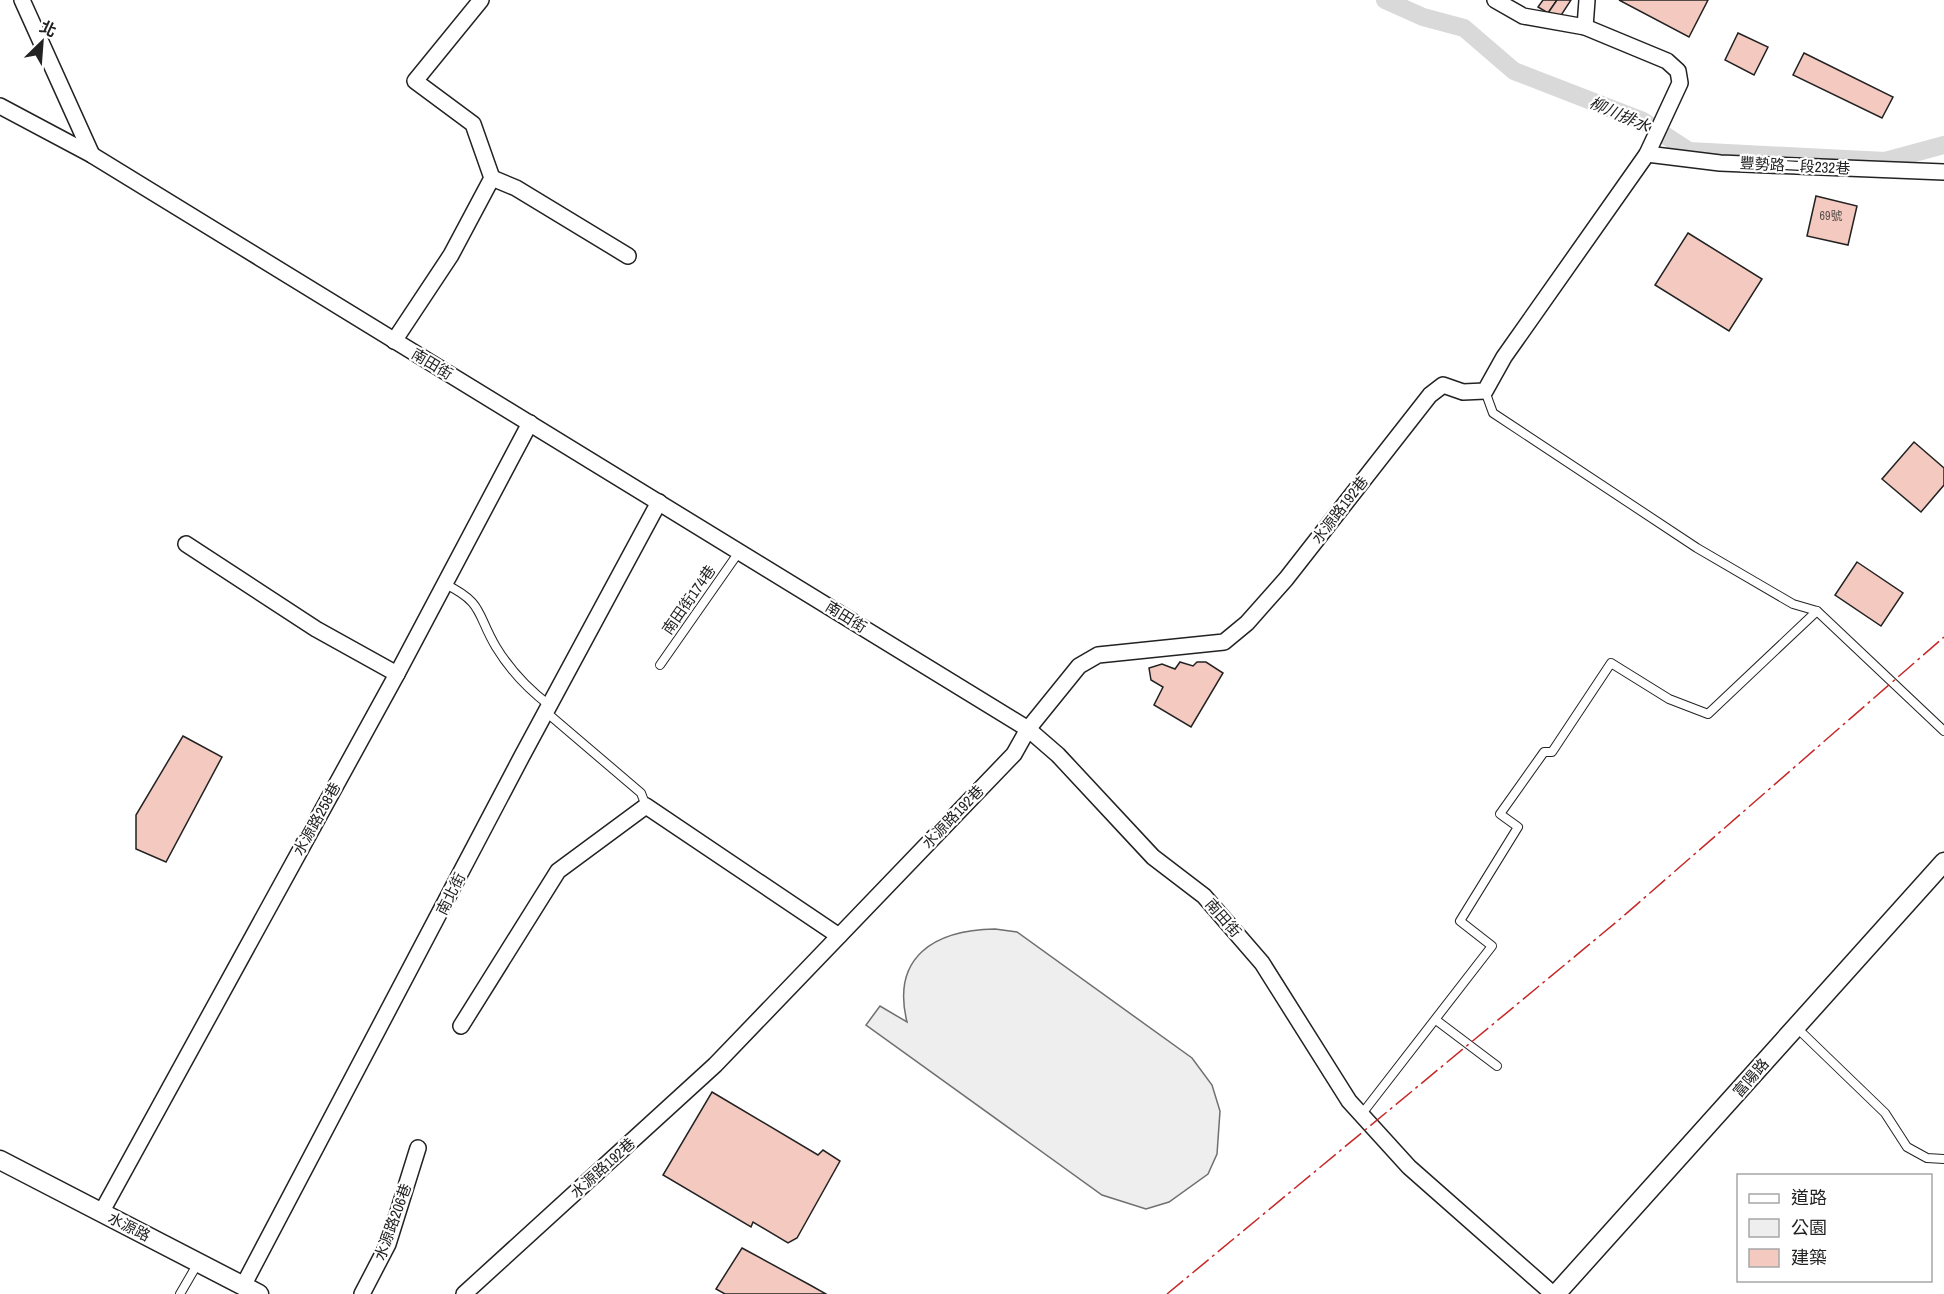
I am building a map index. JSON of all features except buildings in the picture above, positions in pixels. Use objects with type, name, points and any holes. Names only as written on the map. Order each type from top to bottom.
[{"type":"street","points":[[22,0],[92,155]]},
{"type":"street","points":[[394,341],[451,255],[492,178],[473,124],[416,81],[481,0]]},
{"type":"street","points":[[1485,391],[1504,357],[1647,154],[1680,83],[1678,70],[1667,61],[1585,27],[1523,16],[1495,0]]},
{"type":"street","points":[[1585,27],[1587,0]]},
{"type":"street","name":"南田街","points":[[0,106],[92,155],[1028,729],[1058,755],[1153,857],[1204,896],[1255,955],[1343,1092],[1409,1167],[1555,1294]]},
{"type":"street","name":"豐勢路二段232巷","points":[[1647,154],[1720,163],[1944,172]]},
{"type":"street","points":[[492,178],[516,188],[628,256]]},
{"type":"street","name":"水源路192巷","points":[[464,1294],[716,1065],[1014,754],[1028,729],[1079,666],[1098,655],[1224,642],[1247,623],[1286,579],[1430,395],[1443,385],[1463,392],[1485,391]]},
{"type":"street","name":"水源路258巷","points":[[101,1213],[397,674],[530,423]]},
{"type":"street","name":"南北街","points":[[251,1290],[548,708],[659,502]]},
{"type":"street","points":[[186,544],[316,629],[397,674]]},
{"type":"street","points":[[461,1026],[558,871],[646,806],[839,936]]},
{"type":"street","name":"富陽路","points":[[1555,1294],[1944,862]]},
{"type":"street","name":"水源路206巷","points":[[362,1294],[388,1244],[418,1148]]},
{"type":"street","name":"水源路","points":[[0,1160],[251,1290]]},
{"type":"lane","points":[[1485,391],[1494,413],[1503,420],[1696,548],[1793,604],[1817,611],[1944,731]]},
{"type":"lane","name":"南田街174巷","points":[[660,665],[739,552]]},
{"type":"lane","points":[[445,584],[464,593],[476,604],[495,646],[531,692],[641,793],[646,806]]},
{"type":"lane","points":[[1361,1115],[1492,946],[1460,921],[1518,827],[1500,814],[1544,752],[1552,752],[1611,663],[1669,699],[1708,714],[1817,611]]},
{"type":"lane","points":[[1436,1020],[1497,1066]]},
{"type":"lane","points":[[1796,1027],[1885,1113],[1907,1147],[1927,1158],[1944,1159]]},
{"type":"lane","points":[[180,1294],[198,1263]]},
{"type":"green space","points":[[995,929],[1017,932],[1192,1058],[1212,1085],[1220,1111],[1217,1154],[1208,1174],[1169,1202],[1146,1209],[1102,1195],[866,1025],[880,1006],[907,1022],[904,999],[905,980],[912,964],[922,952],[936,942],[953,935]]},
{"type":"waterway","name":"柳川排水","points":[[1385,0],[1423,17],[1464,28],[1514,71],[1643,121],[1689,151],[1885,161],[1944,145]]},
{"type":"power","points":[[1167,1294],[1620,919],[1944,637]]}]
